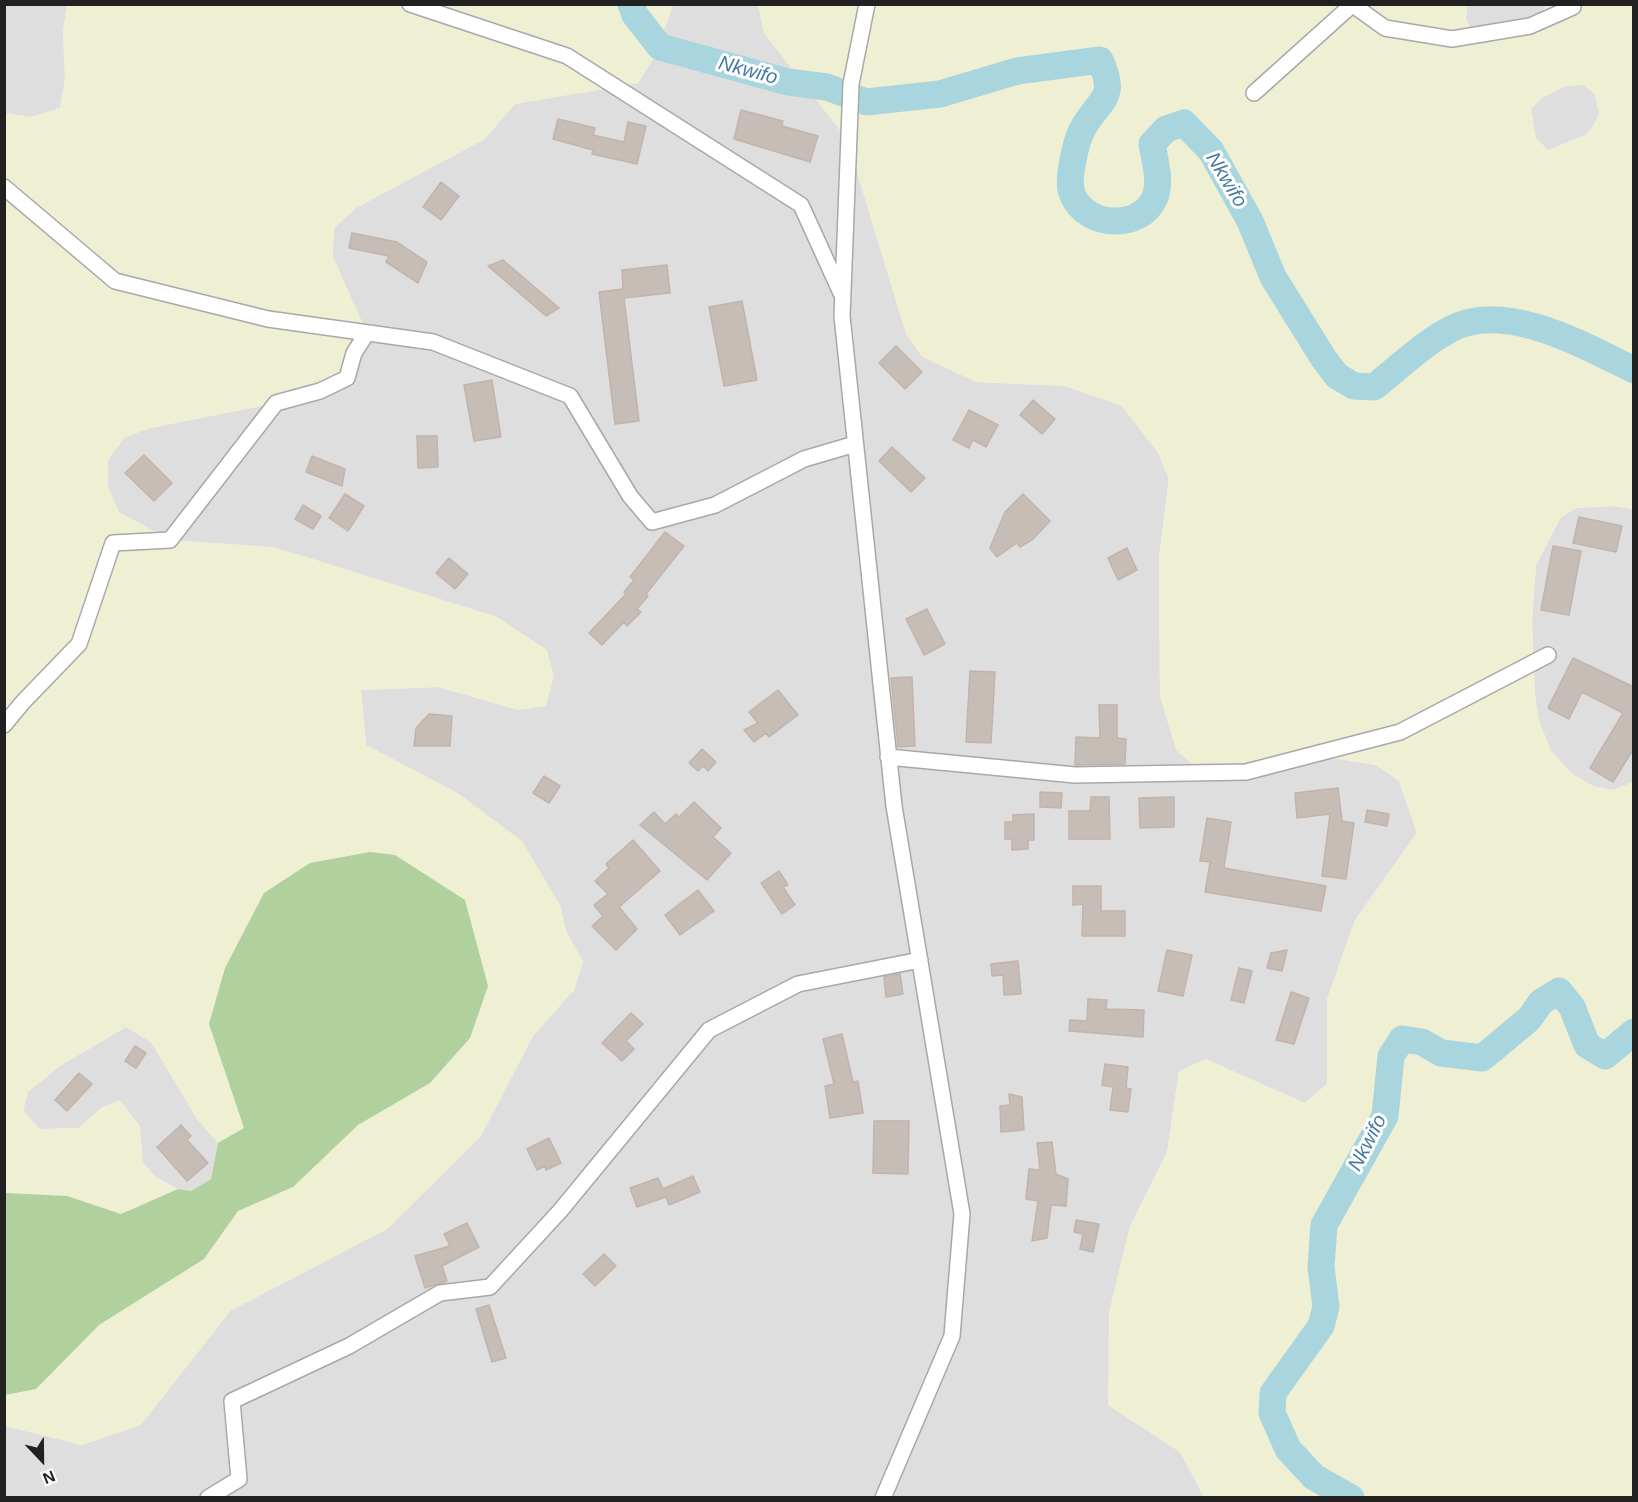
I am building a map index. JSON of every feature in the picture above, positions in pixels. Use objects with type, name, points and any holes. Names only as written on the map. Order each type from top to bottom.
[{"type":"street","points":[[410,4],[567,56],[801,205],[842,296]]},
{"type":"street","points":[[867,4],[851,84],[842,316],[894,806],[962,1214],[952,1336],[883,1497]]},
{"type":"street","points":[[1254,93],[1353,5],[1385,28],[1452,39],[1530,26],[1573,7]]},
{"type":"street","points":[[4,187],[115,281],[268,319],[434,342],[570,396],[630,496],[652,522],[715,505],[804,459],[855,444]]},
{"type":"street","points":[[4,725],[79,644],[113,543],[170,540],[276,403],[320,390],[347,378],[354,353],[367,333]]},
{"type":"street","points":[[888,757],[1075,775],[1246,772],[1400,732],[1548,655]]},
{"type":"street","points":[[208,1497],[239,1479],[232,1401],[349,1346],[440,1293],[490,1287],[560,1211],[709,1030],[798,984],[920,960]]},
{"type":"shaded area","points":[[4,5],[67,5],[63,31],[65,79],[60,108],[31,117],[5,113]]},
{"type":"shaded area","points":[[673,5],[758,5],[764,33],[847,139],[906,334],[976,382],[1065,386],[1122,406],[1158,453],[1169,479],[1159,558],[1160,697],[1313,755],[1376,765],[1399,781],[1417,833],[1355,920],[1327,999],[1327,1084],[1305,1103],[1206,1060],[1179,1071],[1167,1152],[1129,1229],[1108,1405],[1180,1452],[1204,1497],[5,1498],[5,1426],[82,1445],[141,1425],[230,1311],[387,1229],[481,1136],[533,1036],[574,990],[583,962],[566,931],[560,905],[459,794],[366,745],[361,690],[438,687],[518,710],[497,617],[271,547],[170,540],[119,512],[108,487],[108,460],[125,437],[151,428],[276,403],[367,333],[332,256],[334,228],[356,208],[485,139],[515,104],[638,83],[655,56]]},
{"type":"shaded area","points":[[1467,5],[1547,5],[1535,21],[1514,35],[1485,44],[1475,39],[1466,19]]},
{"type":"shaded area","points":[[1583,85],[1595,94],[1599,114],[1592,128],[1586,135],[1548,150],[1535,138],[1531,109],[1541,98],[1566,86]]},
{"type":"shaded area","points":[[1612,506],[1633,509],[1633,782],[1614,790],[1595,787],[1572,774],[1551,751],[1539,721],[1535,696],[1532,621],[1536,565],[1561,517],[1576,508]]},
{"type":"shaded area","points":[[126,1027],[151,1042],[197,1119],[218,1143],[211,1179],[191,1191],[178,1189],[152,1175],[142,1162],[140,1126],[101,1108],[79,1128],[40,1129],[23,1111],[28,1092],[60,1066]]},
{"type":"green space","points":[[67,5],[673,5],[655,56],[638,83],[515,104],[485,138],[356,208],[334,228],[333,257],[367,333],[347,378],[276,403],[150,428],[125,437],[108,460],[108,487],[119,512],[170,540],[271,547],[307,557],[497,617],[547,650],[554,676],[546,706],[519,710],[438,687],[361,690],[366,745],[459,794],[522,841],[560,905],[566,931],[583,962],[574,990],[533,1036],[481,1136],[387,1229],[230,1311],[141,1425],[82,1445],[5,1426],[5,1395],[36,1389],[99,1325],[204,1259],[238,1211],[293,1187],[358,1125],[430,1083],[209,1023],[244,1128],[218,1143],[197,1119],[151,1042],[126,1027],[60,1066],[28,1092],[23,1111],[40,1129],[79,1128],[101,1108],[120,1100],[140,1126],[143,1162],[160,1182],[178,1189],[121,1214],[67,1196],[5,1193],[4,113],[31,117],[60,108],[65,79],[63,31]]},
{"type":"green space","points":[[758,5],[1467,5],[1466,19],[1475,39],[1485,44],[1514,35],[1535,21],[1547,5],[1633,5],[1633,509],[1612,506],[1576,508],[1561,517],[1536,565],[1532,621],[1535,696],[1539,721],[1551,751],[1572,774],[1595,787],[1614,790],[1633,782],[1633,1497],[1204,1497],[1180,1452],[1108,1405],[1109,1312],[1129,1229],[1167,1152],[1179,1071],[1206,1059],[1305,1103],[1327,1084],[1327,999],[1355,920],[1417,833],[1399,781],[1376,765],[1313,755],[1196,768],[1176,750],[1160,697],[1159,558],[1169,479],[1158,453],[1122,406],[1065,386],[976,382],[922,357],[906,334],[847,139],[764,33]],"holes":[[[1583,85],[1595,94],[1599,114],[1586,135],[1548,150],[1536,138],[1531,109],[1541,98],[1566,86]]]},
{"type":"green space","points":[[370,852],[395,855],[465,900],[488,986],[470,1038],[430,1083],[358,1125],[293,1187],[238,1211],[204,1259],[99,1325],[36,1389],[5,1395],[5,1193],[67,1196],[121,1214],[178,1189],[191,1191],[211,1179],[218,1143],[244,1128],[209,1024],[225,968],[264,893],[310,863]]},
{"type":"building","points":[[741,110],[783,121],[782,126],[818,136],[810,162],[734,139]]},
{"type":"building","points":[[558,119],[595,128],[593,135],[624,142],[628,122],[646,126],[637,164],[592,154],[593,150],[553,139]]},
{"type":"building","points":[[441,182],[459,196],[441,220],[423,207]]},
{"type":"building","points":[[352,233],[397,242],[427,262],[418,283],[386,262],[389,256],[349,248]]},
{"type":"building","points":[[503,260],[559,308],[546,316],[488,266]]},
{"type":"building","points":[[667,265],[670,293],[624,298],[639,421],[615,424],[599,292],[623,289],[622,270]]},
{"type":"building","points":[[742,301],[757,380],[724,386],[709,307]]},
{"type":"building","points":[[896,346],[922,372],[905,389],[879,363]]},
{"type":"building","points":[[492,380],[501,437],[474,441],[464,385]]},
{"type":"building","points":[[1033,400],[1055,419],[1042,434],[1020,415]]},
{"type":"building","points":[[969,410],[998,425],[986,447],[973,440],[969,448],[953,440]]},
{"type":"building","points":[[417,436],[437,436],[438,467],[418,468]]},
{"type":"building","points":[[892,447],[925,478],[911,492],[879,461]]},
{"type":"building","points":[[144,455],[172,483],[154,501],[125,473]]},
{"type":"building","points":[[312,456],[345,469],[342,486],[306,472]]},
{"type":"building","points":[[345,494],[364,506],[348,531],[329,518]]},
{"type":"building","points":[[1023,494],[1050,521],[1033,539],[1020,547],[1017,543],[997,557],[990,548],[1005,512]]},
{"type":"building","points":[[303,505],[321,516],[313,529],[295,519]]},
{"type":"building","points":[[1579,517],[1622,526],[1616,552],[1573,543]]},
{"type":"building","points":[[665,532],[684,546],[646,594],[648,596],[637,609],[641,612],[627,626],[624,622],[602,645],[589,633],[626,594],[624,592],[634,580],[630,577]]},
{"type":"building","points":[[1553,546],[1581,551],[1569,615],[1541,610]]},
{"type":"building","points":[[1127,548],[1137,570],[1118,580],[1108,558]]},
{"type":"building","points":[[449,558],[468,574],[455,589],[436,573]]},
{"type":"building","points":[[927,609],[945,644],[924,655],[906,619]]},
{"type":"building","points":[[1573,658],[1634,687],[1634,748],[1613,782],[1590,768],[1623,713],[1582,692],[1569,719],[1548,708]]},
{"type":"building","points":[[970,671],[995,672],[991,743],[966,742]]},
{"type":"building","points":[[912,677],[915,746],[898,747],[891,678]]},
{"type":"building","points":[[778,690],[798,715],[769,737],[766,733],[754,742],[744,730],[758,723],[749,712]]},
{"type":"building","points":[[1099,705],[1117,705],[1117,738],[1126,739],[1125,764],[1075,765],[1076,737],[1100,738]]},
{"type":"building","points":[[429,714],[452,716],[450,746],[414,746],[416,728]]},
{"type":"building","points":[[702,749],[716,762],[708,771],[703,766],[698,771],[689,763]]},
{"type":"building","points":[[544,776],[560,786],[549,803],[533,793]]},
{"type":"building","points":[[1338,788],[1342,821],[1354,823],[1346,879],[1322,876],[1330,814],[1297,818],[1295,793]]},
{"type":"building","points":[[1040,792],[1062,793],[1061,808],[1040,807]]},
{"type":"building","points":[[1091,797],[1109,797],[1110,839],[1069,839],[1069,811],[1090,811]]},
{"type":"building","points":[[1174,797],[1174,827],[1140,828],[1139,798]]},
{"type":"building","points":[[694,802],[721,828],[713,837],[731,853],[707,880],[640,825],[654,812],[665,824],[676,814],[679,817]]},
{"type":"building","points":[[1367,810],[1389,814],[1387,826],[1365,822]]},
{"type":"building","points":[[1034,814],[1034,840],[1028,840],[1028,849],[1012,850],[1012,839],[1005,839],[1005,822],[1013,822],[1013,815]]},
{"type":"building","points":[[1207,818],[1231,822],[1224,868],[1326,886],[1321,911],[1205,892],[1210,862],[1200,861]]},
{"type":"building","points":[[633,840],[660,871],[619,907],[637,929],[616,950],[592,926],[603,916],[594,905],[608,894],[595,881],[609,868],[606,864]]},
{"type":"building","points":[[779,871],[788,885],[783,887],[795,905],[782,914],[761,883]]},
{"type":"building","points":[[1073,886],[1101,886],[1101,911],[1125,911],[1125,936],[1082,936],[1083,904],[1073,905]]},
{"type":"building","points":[[698,890],[714,911],[680,935],[665,915]]},
{"type":"building","points":[[1167,950],[1192,955],[1183,996],[1158,991]]},
{"type":"building","points":[[1287,950],[1282,971],[1267,968],[1271,953]]},
{"type":"building","points":[[1018,961],[1021,994],[1004,995],[1003,975],[992,976],[991,964]]},
{"type":"building","points":[[1239,968],[1252,971],[1244,1003],[1231,1000]]},
{"type":"building","points":[[900,974],[903,994],[886,997],[884,977]]},
{"type":"building","points":[[1291,992],[1309,998],[1294,1044],[1276,1040]]},
{"type":"building","points":[[1088,999],[1107,1000],[1106,1009],[1144,1010],[1143,1037],[1069,1031],[1070,1020],[1087,1021]]},
{"type":"building","points":[[631,1013],[643,1024],[626,1041],[634,1049],[622,1061],[602,1043]]},
{"type":"building","points":[[842,1034],[853,1082],[858,1081],[863,1113],[830,1118],[825,1086],[834,1084],[823,1039]]},
{"type":"building","points":[[135,1046],[146,1053],[136,1068],[125,1061]]},
{"type":"building","points":[[1105,1064],[1128,1067],[1126,1088],[1131,1089],[1128,1112],[1110,1110],[1113,1087],[1102,1085]]},
{"type":"building","points":[[79,1073],[92,1084],[67,1111],[55,1100]]},
{"type":"building","points":[[1009,1094],[1022,1097],[1024,1130],[1001,1132],[1000,1106],[1010,1105]]},
{"type":"building","points":[[874,1121],[909,1121],[908,1174],[873,1173]]},
{"type":"building","points":[[181,1125],[191,1136],[187,1140],[208,1163],[187,1181],[157,1147]]},
{"type":"building","points":[[549,1138],[561,1163],[546,1170],[545,1166],[537,1170],[527,1149]]},
{"type":"building","points":[[1052,1142],[1056,1174],[1068,1179],[1066,1206],[1051,1205],[1047,1238],[1032,1241],[1038,1201],[1026,1199],[1029,1169],[1040,1170],[1037,1143]]},
{"type":"building","points":[[693,1176],[700,1192],[669,1205],[666,1197],[637,1207],[630,1188],[658,1178],[663,1189]]},
{"type":"building","points":[[1076,1220],[1099,1224],[1093,1252],[1080,1249],[1083,1234],[1074,1232]]},
{"type":"building","points":[[467,1223],[479,1247],[442,1266],[447,1281],[425,1288],[415,1256],[450,1246],[444,1234]]},
{"type":"building","points":[[604,1254],[616,1266],[595,1286],[583,1274]]},
{"type":"building","points":[[489,1305],[506,1358],[492,1362],[476,1309]]},
{"type":"waterway","name":"Nkwifo","points":[[631,4],[635,15],[660,47],[788,82],[827,87],[866,102],[940,94],[1017,71],[1100,60],[1105,73],[1107,91],[1083,128],[1075,149],[1070,184],[1076,202],[1085,211],[1108,220],[1120,221],[1133,218],[1143,212],[1152,203],[1158,182],[1152,144],[1166,129],[1184,123],[1211,151],[1250,221],[1273,277],[1324,359],[1337,376],[1354,386],[1374,387],[1421,348],[1451,329],[1472,321],[1495,320],[1520,323],[1544,330],[1592,349],[1634,370]]},
{"type":"waterway","name":"Nkwifo","points":[[1351,1498],[1314,1477],[1288,1449],[1272,1413],[1273,1393],[1321,1326],[1326,1307],[1321,1267],[1324,1225],[1385,1116],[1391,1056],[1402,1039],[1422,1042],[1441,1053],[1482,1058],[1529,1019],[1541,1002],[1559,991],[1572,1007],[1587,1045],[1605,1056],[1634,1032]]}]
